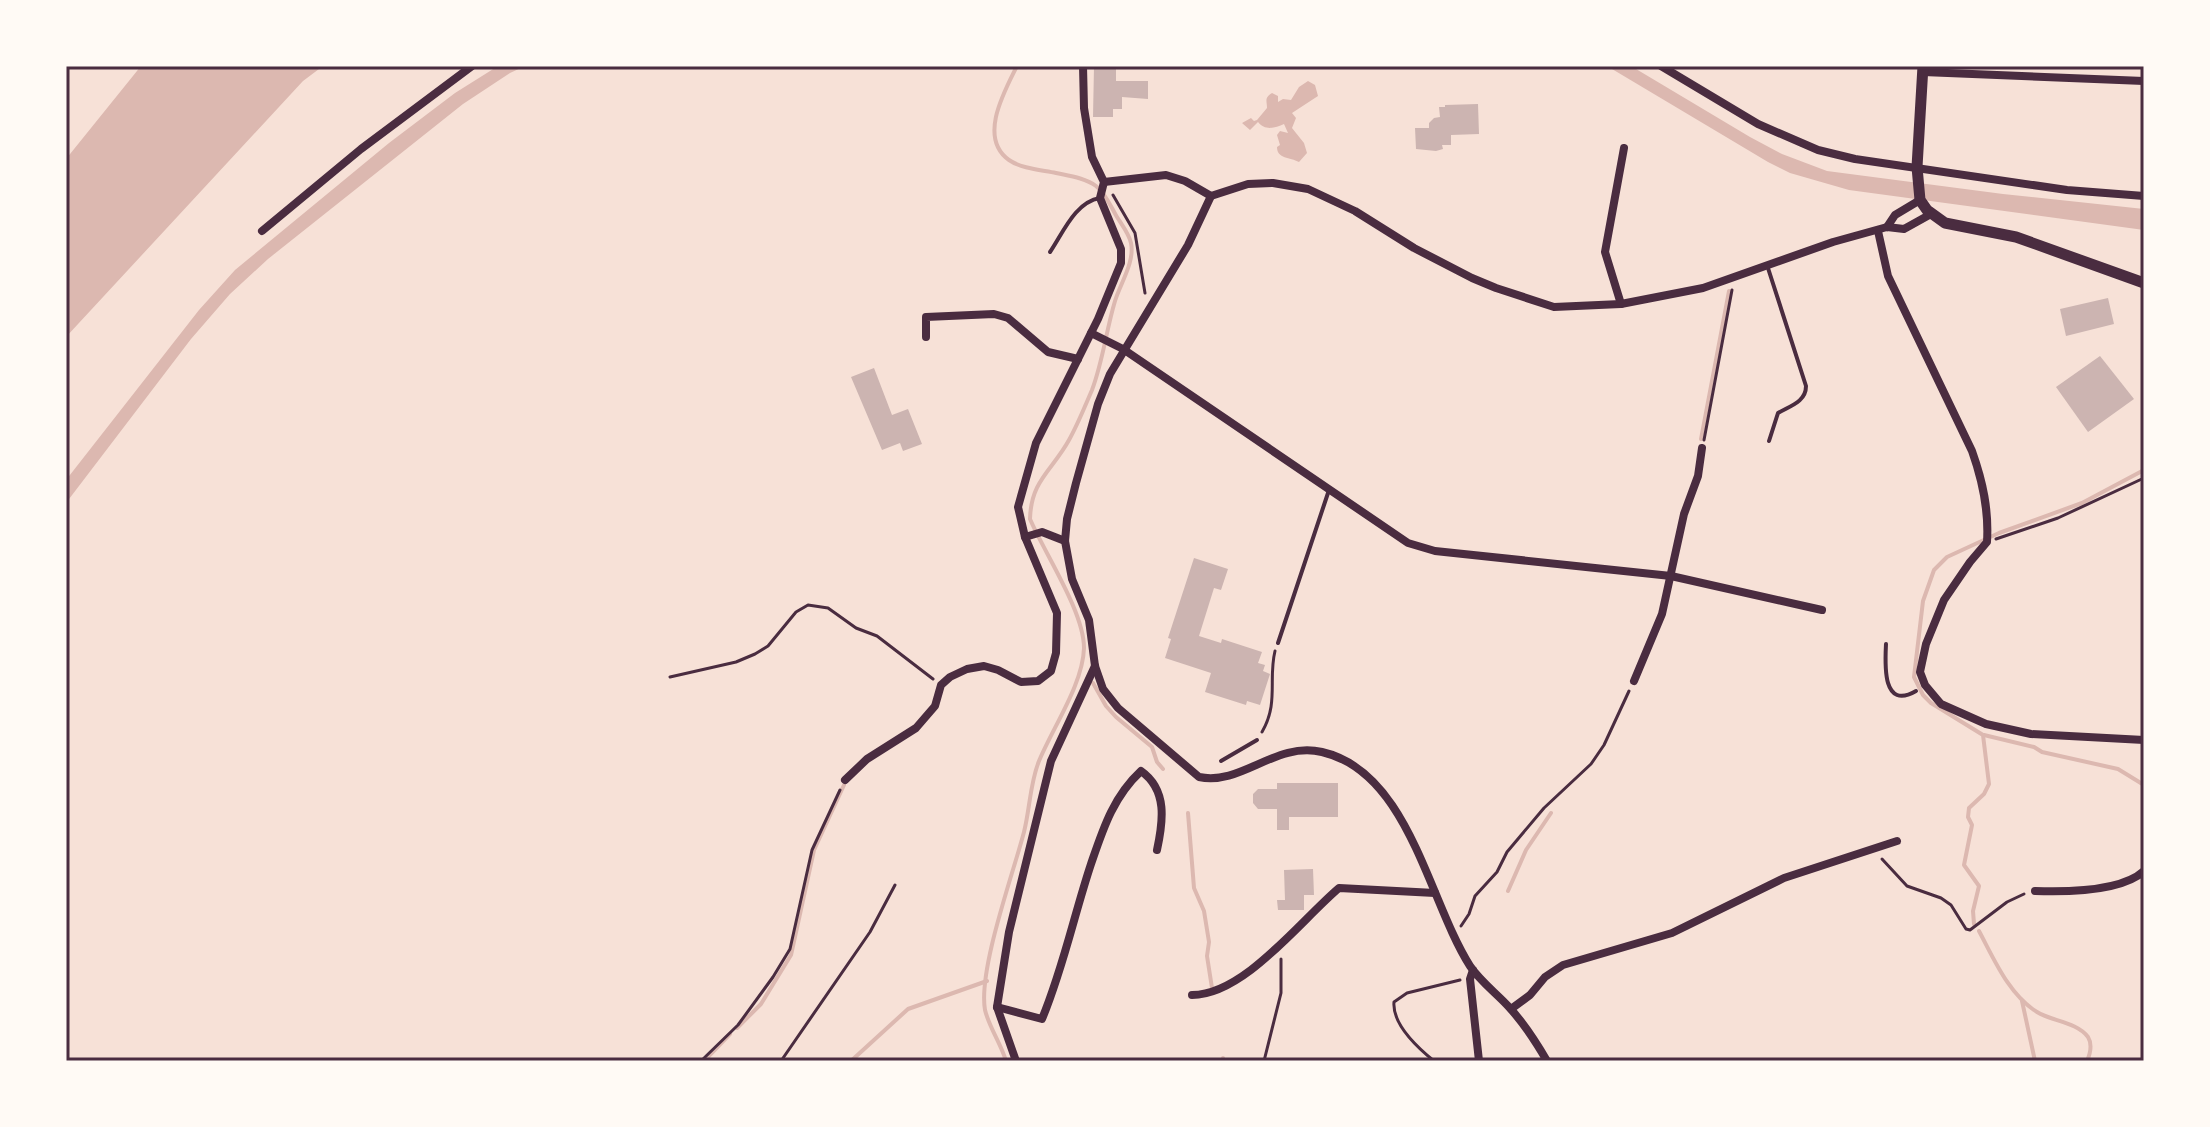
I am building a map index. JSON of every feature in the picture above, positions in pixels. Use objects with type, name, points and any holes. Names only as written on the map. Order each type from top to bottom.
[{"type":"main road","points":[[1923,69],[1917,167],[1926,208],[1945,223],[2034,243],[2144,283]]},
{"type":"street","points":[[262,231],[361,149],[472,66]]},
{"type":"street","points":[[845,780],[867,759],[916,728],[935,706],[941,685],[967,669],[984,666],[1021,682],[1038,681],[1051,671],[1056,653],[1057,613],[1018,507],[1036,443],[1094,334],[1121,263],[1121,249],[1100,198],[1103,185],[1092,157],[1084,108],[1083,66]]},
{"type":"street","points":[[1661,66],[1758,124],[1791,141],[1818,150],[1855,159],[2067,190],[2144,196]]},
{"type":"street","points":[[1923,69],[2144,81]]},
{"type":"street","points":[[1621,304],[1605,252],[1624,148]]},
{"type":"street","points":[[1103,185],[1166,175],[1185,181],[1211,196]]},
{"type":"street","points":[[1479,1061],[1471,974],[1396,813],[1385,793],[1366,774],[1322,752],[1298,750],[1261,761],[1231,776],[1212,780],[1199,777],[1118,708],[1103,689],[1095,666],[1089,620],[1072,579],[1065,541],[1067,519],[1098,404],[1120,347],[1153,306],[1188,245],[1211,196],[1248,184],[1273,183],[1308,189],[1355,211],[1414,248],[1496,288],[1554,307],[1621,304],[1703,288],[1833,242],[1882,229],[1904,229],[1926,208]]},
{"type":"street","points":[[1882,229],[1895,215],[1926,208]]},
{"type":"street","points":[[1882,229],[1888,276],[1983,480],[1988,528],[1987,542],[1955,583],[1926,644],[1920,672],[1925,685],[1941,704],[1986,724],[2031,734],[2144,740]]},
{"type":"street","points":[[926,337],[926,317],[994,314],[1008,318],[1048,352],[1078,359]]},
{"type":"street","points":[[1094,334],[1120,347],[1408,543],[1435,551],[1671,576],[1822,610]]},
{"type":"street","points":[[1634,681],[1662,614],[1684,514],[1698,476],[1702,448]]},
{"type":"street","points":[[1028,536],[1042,532],[1065,541]]},
{"type":"street","points":[[1016,1061],[997,1007],[1009,932],[1051,761],[1095,666]]},
{"type":"street","points":[[997,1007],[1042,1019],[1112,806],[1141,771],[1159,793],[1164,819],[1157,850]]},
{"type":"street","points":[[1511,1009],[1563,965],[1672,933],[1784,878],[1897,841]]},
{"type":"street","points":[[2035,891],[2066,892],[2102,887],[2135,879],[2144,871]]},
{"type":"street","points":[[1192,995],[1224,989],[1244,977],[1339,888],[1435,893]]},
{"type":"street","points":[[1471,974],[1511,1009],[1547,1061]]},
{"type":"lane","points":[[1050,252],[1079,208],[1100,198]]},
{"type":"lane","points":[[1767,265],[1806,386],[1801,400],[1778,413],[1769,441]]},
{"type":"lane","points":[[1278,643],[1329,490]]},
{"type":"lane","points":[[1886,644],[1887,683],[1892,691],[1899,695],[1916,691]]},
{"type":"lane","points":[[1221,761],[1257,740]]},
{"type":"path","points":[[1103,185],[1135,233],[1146,298],[1153,306]]},
{"type":"path","points":[[1702,448],[1733,288],[1731,278]]},
{"type":"path","points":[[1987,542],[2058,518],[2144,478]]},
{"type":"path","points":[[670,677],[736,662],[755,654],[768,646],[796,612],[808,605],[828,608],[856,628],[877,636],[941,685]]},
{"type":"path","points":[[1257,740],[1265,726],[1273,696],[1273,660],[1278,643]]},
{"type":"path","points":[[1453,931],[1463,925],[1475,896],[1497,872],[1507,852],[1544,808],[1591,764],[1604,745],[1634,681]]},
{"type":"path","points":[[701,1061],[738,1025],[790,949],[812,850],[845,780]]},
{"type":"path","points":[[1875,850],[1900,882],[1951,905],[1966,929],[1976,928],[2007,902],[2035,891]]},
{"type":"path","points":[[781,1061],[870,932],[895,885]]},
{"type":"path","points":[[1264,1061],[1281,993],[1281,942]]},
{"type":"path","points":[[1434,1061],[1418,1048],[1397,1019],[1393,1011],[1394,1002],[1407,993],[1471,974]]},
{"type":"shaded area","points":[[141,66],[323,66],[303,81],[66,337],[66,159]]},
{"type":"shaded area","points":[[498,66],[525,66],[463,104],[268,259],[230,294],[191,339],[66,503],[66,480],[199,310],[235,270],[389,143],[455,93]]},
{"type":"shaded area","points":[[1607,66],[1631,66],[1750,137],[1782,154],[1827,171],[2144,209],[2144,230],[1849,190],[1790,173]]},
{"type":"shaded area","points":[[1308,81],[1315,85],[1318,96],[1292,113],[1296,118],[1292,128],[1304,143],[1307,153],[1299,162],[1282,156],[1278,151],[1277,135],[1280,131],[1288,133],[1284,124],[1267,128],[1258,122],[1250,130],[1242,123],[1251,118],[1257,120],[1267,108],[1267,98],[1272,93],[1278,96],[1278,102],[1291,100],[1299,87]]},
{"type":"building","points":[[1094,66],[1116,66],[1116,81],[1148,81],[1148,99],[1122,97],[1122,109],[1113,109],[1113,117],[1093,117]]},
{"type":"building","points":[[1478,104],[1479,134],[1451,135],[1451,145],[1442,145],[1443,149],[1436,151],[1416,149],[1415,128],[1429,128],[1434,118],[1440,117],[1439,107]]},
{"type":"building","points":[[2108,298],[2114,324],[2066,336],[2060,309]]},
{"type":"building","points":[[2100,356],[2134,399],[2088,432],[2056,387]]},
{"type":"building","points":[[874,368],[892,415],[908,409],[922,444],[903,451],[900,443],[882,450],[851,377]]},
{"type":"building","points":[[1194,558],[1228,569],[1221,590],[1214,588],[1199,636],[1221,643],[1222,639],[1262,652],[1258,663],[1265,665],[1263,671],[1270,674],[1260,705],[1247,701],[1246,705],[1205,692],[1211,673],[1165,658],[1171,639],[1168,638]]},
{"type":"building","points":[[1277,783],[1338,783],[1338,817],[1289,817],[1289,830],[1277,830],[1277,809],[1258,809],[1253,803],[1253,794],[1258,789],[1277,789]]},
{"type":"building","points":[[1313,869],[1314,895],[1304,895],[1304,910],[1278,910],[1277,900],[1285,900],[1284,870]]},
{"type":"waterway","points":[[1006,1061],[985,1010],[984,993],[991,947],[1024,832],[1036,769],[1079,676],[1084,648],[1071,601],[1030,519],[1031,506],[1038,485],[1069,440],[1092,390],[1132,250],[1127,233],[1096,186],[1077,178],[1020,165],[1000,151],[995,140],[996,114],[1017,66]]},
{"type":"waterway","points":[[1701,439],[1729,291]]},
{"type":"waterway","points":[[1974,924],[1973,911],[1979,886],[1964,865],[1972,825],[1968,817],[1969,808],[1984,794],[1989,784],[1983,735],[1931,703],[1914,677],[1923,601],[1934,570],[1947,557],[1999,533],[2082,503],[2144,470]]},
{"type":"waterway","points":[[1093,683],[1116,717],[1152,747],[1163,769]]},
{"type":"waterway","points":[[1984,735],[2118,769],[2144,785]]},
{"type":"waterway","points":[[737,1028],[761,1004],[791,955],[814,850],[844,785]]},
{"type":"waterway","points":[[1188,813],[1194,888],[1204,911],[1212,988]]},
{"type":"waterway","points":[[1508,891],[1526,850],[1551,813]]},
{"type":"waterway","points":[[1979,931],[2003,976],[2027,1005],[2077,1028],[2088,1037],[2091,1046],[2087,1061]]},
{"type":"waterway","points":[[851,1061],[908,1009],[987,981]]},
{"type":"waterway","points":[[2022,1001],[2035,1061]]},
{"type":"waterway","points":[[704,1061],[730,1034]]}]
